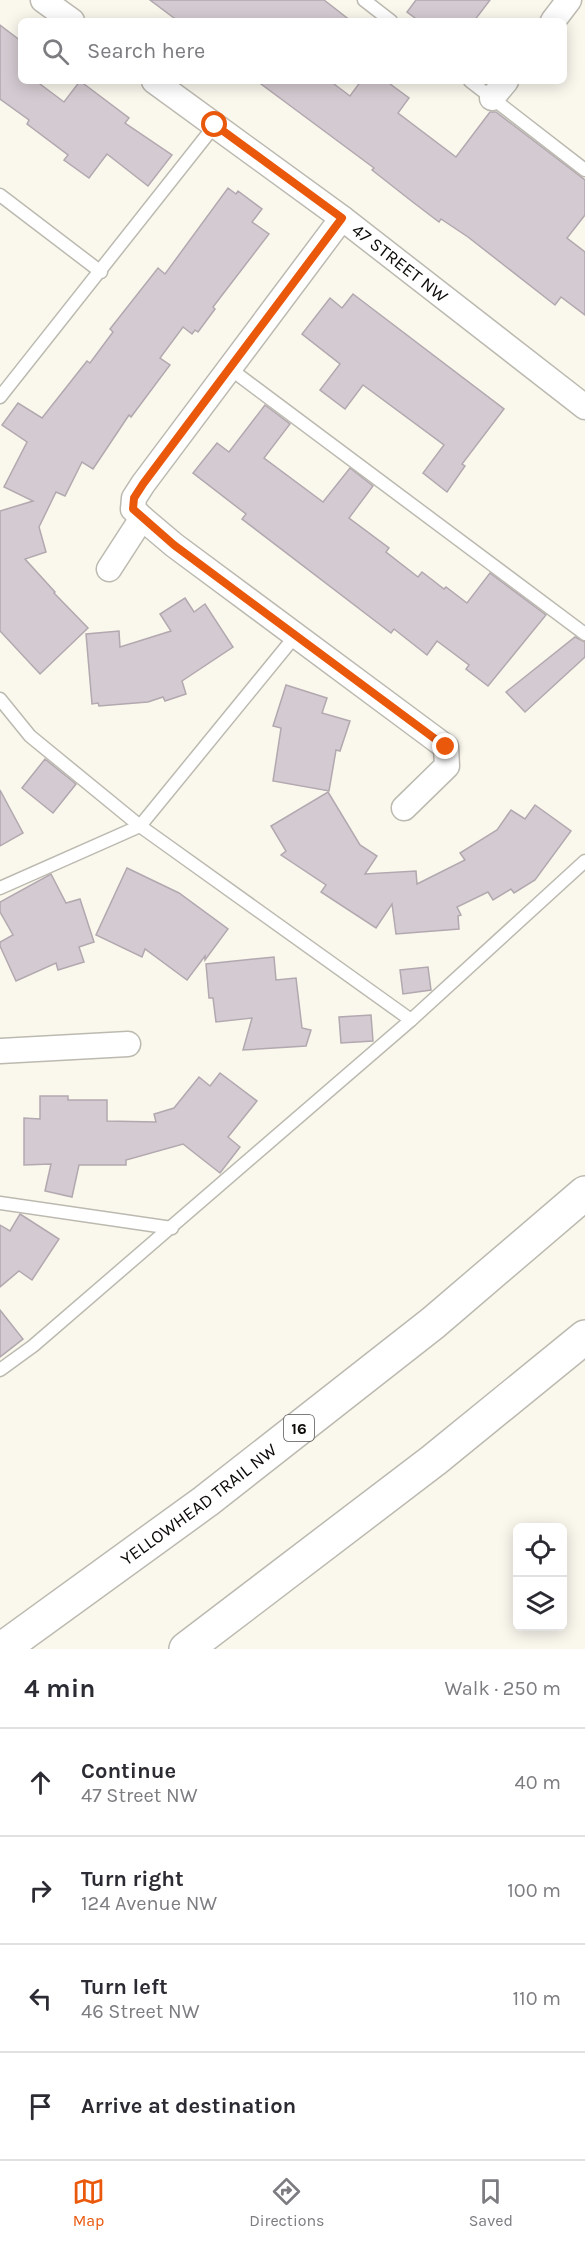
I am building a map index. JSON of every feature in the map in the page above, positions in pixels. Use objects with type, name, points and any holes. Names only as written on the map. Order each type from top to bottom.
[{"type":"highway","name":"YELLOWHEAD TRAIL NW","points":[[2,1649],[206,1502],[434,1323],[585,1193]]},
{"type":"highway","points":[[186,1649],[434,1460],[585,1337]]},
{"type":"street","points":[[43,0],[68,18]]},
{"type":"street","points":[[555,18],[569,0]]},
{"type":"street","name":"47 STREET NW","points":[[158,84],[342,218],[585,407]]},
{"type":"street","points":[[342,218],[134,498],[133,509],[446,747],[447,766],[404,808]]},
{"type":"street","points":[[109,569],[142,518]]},
{"type":"street","points":[[0,1051],[128,1044]]},
{"type":"lane","points":[[364,0],[387,18]]},
{"type":"lane","points":[[480,84],[499,90],[585,170]]},
{"type":"lane","points":[[0,397],[215,125]]},
{"type":"lane","points":[[0,195],[101,272]]},
{"type":"lane","points":[[229,368],[585,634]]},
{"type":"lane","points":[[0,888],[140,826],[296,634]]},
{"type":"lane","points":[[0,699],[30,736],[140,826],[411,1020]]},
{"type":"lane","points":[[0,1370],[33,1346],[172,1228],[411,1020],[585,861]]},
{"type":"lane","points":[[0,1203],[172,1228]]},
{"type":"building","points":[[150,0],[324,0],[347,18],[174,18]]},
{"type":"building","points":[[416,0],[490,0],[476,18],[415,18],[407,12]]},
{"type":"building","points":[[0,25],[18,39],[18,84],[40,84],[64,102],[78,84],[84,84],[129,118],[125,123],[172,155],[148,186],[107,154],[89,178],[64,160],[68,155],[27,124],[29,120],[0,99]]},
{"type":"building","points":[[261,84],[334,84],[350,96],[359,84],[390,84],[409,98],[398,113],[456,157],[490,112],[496,112],[585,180],[585,215],[567,238],[585,252],[585,315],[561,297],[555,305],[468,237],[441,219],[439,222],[372,170],[374,168]]},
{"type":"building","points":[[228,188],[236,194],[238,191],[262,209],[252,222],[269,234],[213,307],[215,309],[198,332],[195,330],[192,334],[183,327],[160,358],[170,365],[131,417],[129,415],[93,469],[82,462],[65,496],[56,492],[39,527],[46,552],[25,559],[88,628],[40,674],[0,631],[0,511],[33,501],[4,487],[27,442],[2,425],[18,403],[42,418],[87,361],[90,363],[113,332],[110,329],[158,268],[165,274]]},
{"type":"building","points":[[353,294],[504,409],[462,464],[465,466],[447,492],[423,473],[444,445],[363,385],[345,409],[320,390],[340,364],[302,334],[330,298],[342,308]]},
{"type":"building","points":[[265,405],[290,424],[264,458],[323,502],[350,468],[373,486],[349,518],[389,548],[386,552],[418,577],[422,572],[467,603],[490,573],[546,615],[488,686],[466,669],[469,665],[437,641],[427,655],[394,629],[391,633],[242,519],[246,514],[193,473],[217,443],[229,452]]},
{"type":"building","points":[[185,598],[194,612],[205,604],[233,647],[182,681],[186,694],[165,701],[163,697],[148,702],[99,706],[98,703],[92,704],[86,634],[119,631],[120,647],[171,631],[160,614]]},
{"type":"building","points":[[575,637],[585,642],[585,657],[525,712],[506,692]]},
{"type":"building","points":[[286,685],[327,698],[322,713],[350,721],[340,751],[336,750],[329,791],[273,781],[281,728],[273,726]]},
{"type":"building","points":[[45,759],[76,784],[53,813],[22,788]]},
{"type":"building","points":[[0,790],[23,833],[0,846]]},
{"type":"building","points":[[328,792],[360,845],[377,856],[365,874],[416,871],[417,884],[465,860],[460,853],[497,830],[511,810],[525,819],[535,805],[571,831],[535,880],[514,893],[511,889],[493,900],[488,892],[457,907],[461,915],[458,916],[459,929],[396,934],[392,904],[376,928],[321,892],[326,885],[281,855],[286,851],[271,826]]},
{"type":"building","points":[[127,868],[179,893],[228,929],[187,980],[145,949],[142,957],[96,935]]},
{"type":"building","points":[[51,874],[66,903],[80,899],[94,942],[79,947],[84,962],[58,970],[56,963],[16,981],[0,946],[0,942],[13,935],[0,912],[0,902]]},
{"type":"building","points":[[274,957],[276,980],[296,978],[302,1028],[311,1030],[306,1046],[243,1050],[252,1018],[216,1022],[213,998],[209,998],[206,964]]},
{"type":"building","points":[[428,967],[431,990],[403,994],[400,970]]},
{"type":"building","points":[[371,1015],[373,1041],[341,1043],[339,1017]]},
{"type":"building","points":[[220,1073],[257,1101],[228,1137],[240,1147],[220,1173],[183,1144],[126,1160],[126,1165],[79,1165],[72,1197],[45,1191],[51,1164],[24,1165],[24,1118],[40,1119],[40,1096],[68,1096],[68,1100],[107,1100],[107,1121],[156,1122],[154,1114],[174,1108],[199,1077],[210,1086]]},
{"type":"building","points":[[20,1214],[59,1239],[32,1280],[19,1271],[0,1287],[0,1225],[10,1231]]},
{"type":"building","points":[[0,1310],[23,1339],[0,1357]]},
{"type":"route","points":[[215,125],[342,218],[143,484],[134,498],[133,509],[174,545],[446,747]]}]
